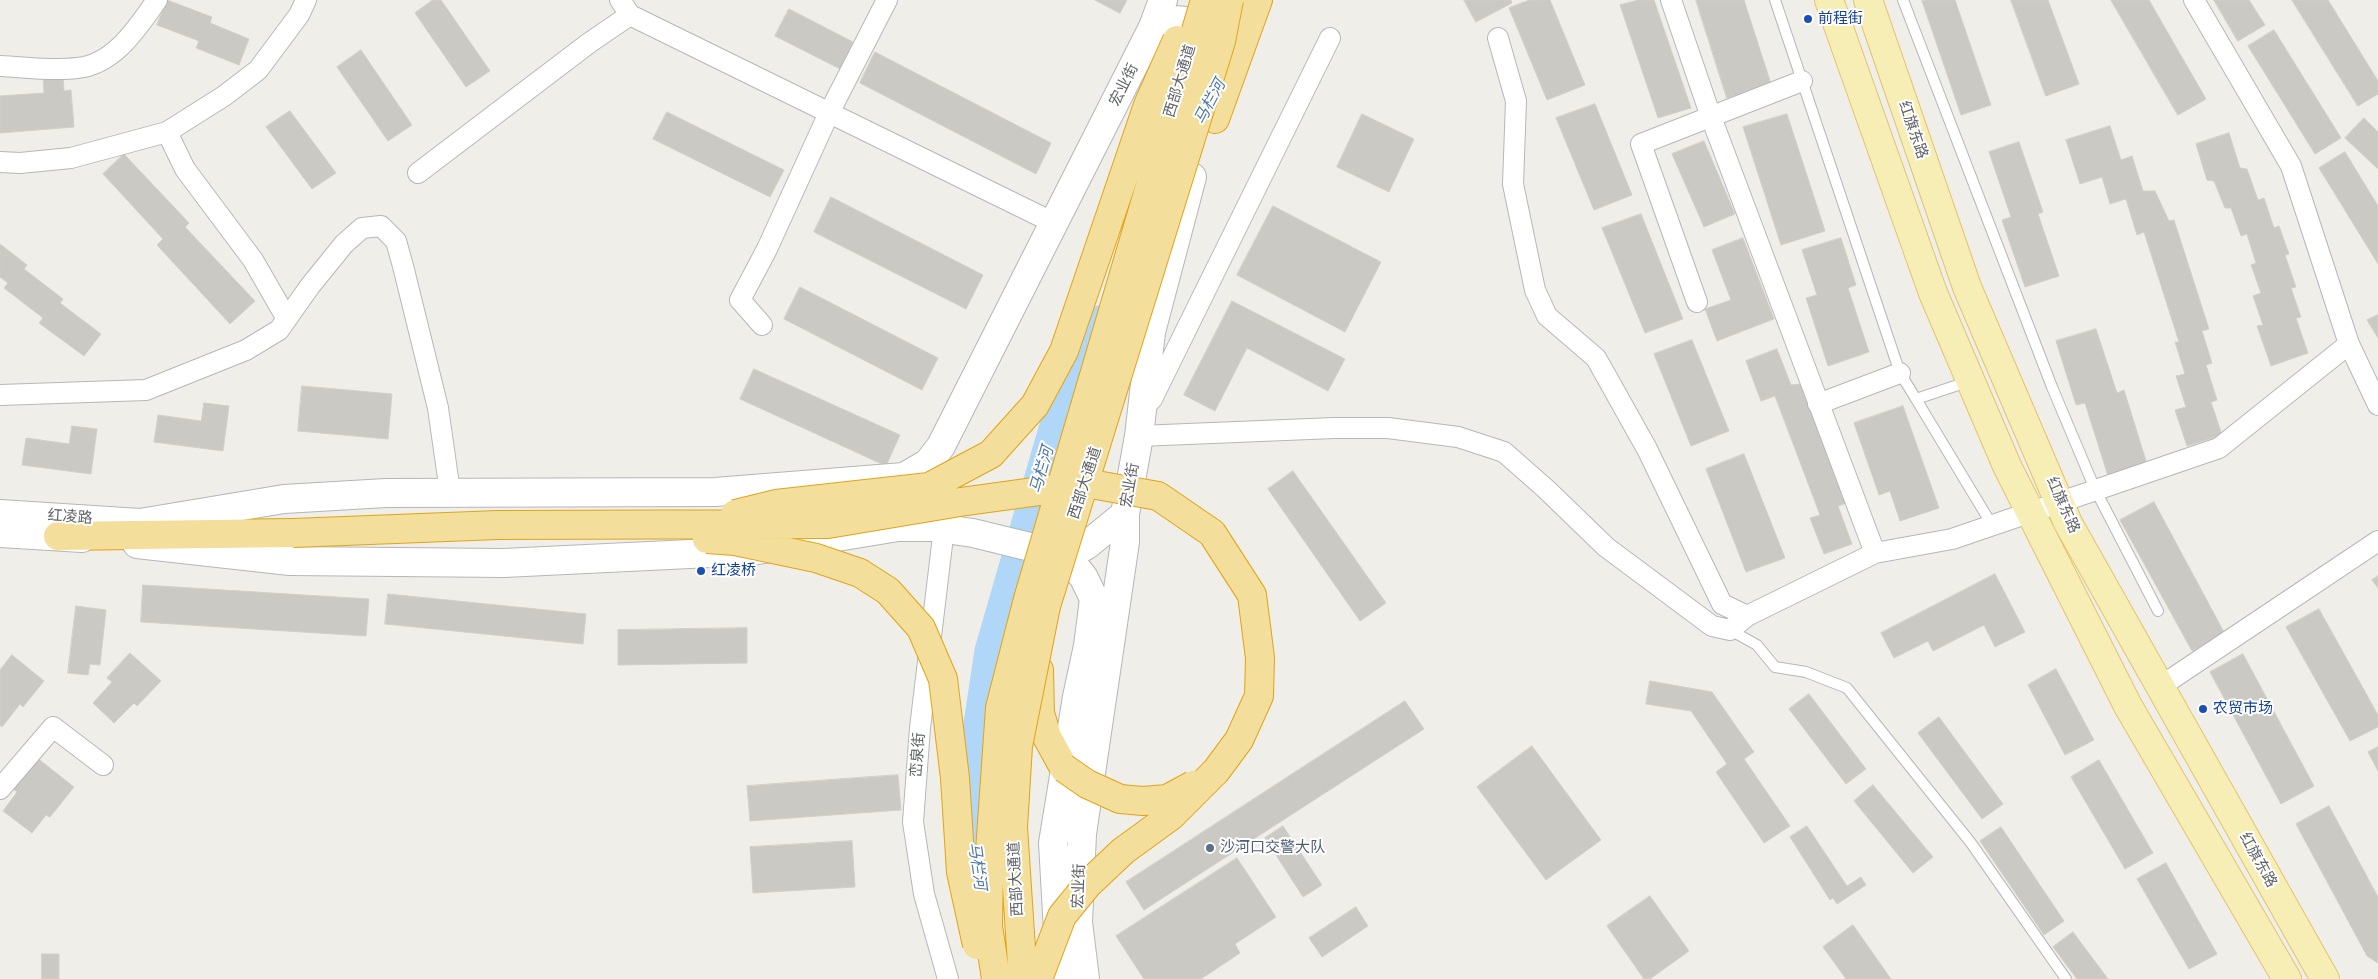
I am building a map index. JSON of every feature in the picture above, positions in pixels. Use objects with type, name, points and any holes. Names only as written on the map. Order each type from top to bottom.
[{"type":"highway","points":[[695,524],[776,504],[929,487],[991,454],[1035,405],[1064,351],[1148,105],[1195,0]]},
{"type":"highway","name":"西部大通道","points":[[996,979],[988,926],[989,866],[1000,708],[1031,589],[1205,0]]},
{"type":"highway","name":"西部大通道","points":[[1023,979],[1013,826],[1018,746],[1046,606],[1221,41],[1229,0]]},
{"type":"highway","points":[[1153,263],[1208,136],[1258,0]]},
{"type":"highway","points":[[58,536],[293,533],[498,524],[828,524],[960,502],[1091,484],[1158,496],[1212,533],[1252,595],[1260,658],[1259,696],[1239,740],[1216,771],[1170,816],[1123,851],[1088,884],[1062,916],[1038,979]]},
{"type":"highway","points":[[140,522],[293,533]]},
{"type":"highway","points":[[498,524],[735,541],[816,558],[860,574],[888,591],[921,628],[943,679],[955,778],[961,872],[985,979]]},
{"type":"highway","points":[[1042,626],[1038,656],[1040,713],[1047,737],[1064,768],[1087,784],[1120,799],[1143,801],[1167,799],[1216,771]]},
{"type":"main road","name":"宏业街","points":[[904,477],[928,463],[941,446],[1153,27],[1163,0]]},
{"type":"main road","name":"宏业街","points":[[1085,979],[1078,922],[1082,834],[1125,542],[1124,514],[1141,412],[1151,332],[1238,0]]},
{"type":"main road","points":[[1829,0],[1933,293],[1970,381],[2031,514],[2128,706],[2287,979]]},
{"type":"main road","name":"红旗东路","points":[[1868,0],[1967,287],[2061,501],[2068,522],[2325,979]]},
{"type":"main road","points":[[1153,27],[1166,20],[1179,19],[1192,23],[1213,43],[1220,68]]},
{"type":"main road","points":[[941,446],[941,494],[944,528]]},
{"type":"main road","name":"红凌路","points":[[0,514],[140,522],[284,499],[386,493],[715,492],[904,477]]},
{"type":"main road","points":[[1066,556],[1087,545],[1124,514]]},
{"type":"main road","name":"红凌路","points":[[0,533],[58,536],[290,560],[504,563],[752,551],[898,527],[944,528],[973,533],[1066,556]]},
{"type":"main road","name":"宏业街","points":[[1066,556],[1084,578],[1094,599],[1088,646],[1077,697],[1054,843],[1059,949],[1066,979]]},
{"type":"street","points":[[0,66],[79,68],[102,60],[121,47],[157,0]]},
{"type":"street","points":[[0,162],[71,158],[167,132],[224,96],[258,70],[299,15],[306,0]]},
{"type":"street","points":[[762,325],[740,300],[767,249],[830,113],[887,0]]},
{"type":"street","points":[[1671,0],[1711,117],[1875,553]]},
{"type":"street","points":[[2194,0],[2291,166],[2349,344],[2378,405]]},
{"type":"street","points":[[418,173],[581,49],[625,7],[830,113],[1054,223]]},
{"type":"street","points":[[1141,412],[1152,399],[1330,38]]},
{"type":"street","points":[[1498,38],[1516,101],[1512,184],[1534,290],[1548,316],[1596,358],[1648,449],[1722,604],[1747,616]]},
{"type":"street","points":[[1697,302],[1641,144],[1802,81]]},
{"type":"street","points":[[167,132],[184,169],[253,260],[287,319]]},
{"type":"street","points":[[0,395],[146,390],[246,350],[279,330],[310,286],[344,244],[362,228],[381,226],[396,241],[438,408],[450,492]]},
{"type":"street","points":[[1141,412],[1334,428],[1388,428],[1458,437],[1504,452],[1546,489],[1606,547],[1712,626],[1730,630],[1747,616],[1875,553],[1952,539],[2031,514],[2095,489],[2219,448],[2349,344]]},
{"type":"street","points":[[1818,404],[1900,373]]},
{"type":"street","name":"峦泉街","points":[[944,528],[920,728],[913,822],[924,894],[948,979]]},
{"type":"street","points":[[2160,686],[2378,541]]},
{"type":"street","points":[[0,789],[53,727],[103,765]]},
{"type":"lane","points":[[1775,0],[1900,373],[1992,525]]},
{"type":"lane","points":[[1903,0],[2052,387],[2095,489],[2158,611]]},
{"type":"lane","points":[[1916,399],[1970,381]]},
{"type":"lane","points":[[1730,630],[1757,645],[1775,667],[1806,672],[1847,688],[1971,843],[2066,979]]},
{"type":"building","points":[[167,0],[212,17],[210,23],[249,39],[239,65],[196,48],[199,41],[157,25]]},
{"type":"building","points":[[433,0],[441,0],[490,71],[466,87],[415,13]]},
{"type":"building","points":[[1095,0],[1127,0],[1120,13]]},
{"type":"building","points":[[1464,0],[1511,0],[1512,3],[1476,22]]},
{"type":"building","points":[[1530,0],[1550,0],[1585,85],[1547,100],[1509,8]]},
{"type":"building","points":[[1639,0],[1654,0],[1691,108],[1658,118],[1620,5]]},
{"type":"building","points":[[1696,0],[1744,0],[1771,84],[1727,98]]},
{"type":"building","points":[[1955,0],[1991,105],[1961,115],[1922,1]]},
{"type":"building","points":[[2011,0],[2048,0],[2079,84],[2046,96]]},
{"type":"building","points":[[2111,0],[2149,0],[2206,99],[2178,115]]},
{"type":"building","points":[[2214,0],[2249,0],[2265,25],[2238,41]]},
{"type":"building","points":[[2292,0],[2328,0],[2378,81],[2378,94],[2358,106]]},
{"type":"building","points":[[789,9],[853,42],[840,69],[775,36]]},
{"type":"building","points":[[2274,30],[2341,138],[2315,154],[2248,46]]},
{"type":"building","points":[[361,50],[412,125],[388,141],[337,67]]},
{"type":"building","points":[[875,52],[1051,143],[1036,174],[860,83]]},
{"type":"building","points":[[63,75],[64,91],[71,90],[74,127],[0,133],[0,96],[44,93],[43,76]]},
{"type":"building","points":[[1595,104],[1632,195],[1594,210],[1556,118]]},
{"type":"building","points":[[290,111],[336,173],[312,189],[266,127]]},
{"type":"building","points":[[667,112],[784,170],[770,197],[653,139]]},
{"type":"building","points":[[1362,114],[1414,139],[1389,192],[1337,167]]},
{"type":"building","points":[[1787,114],[1825,231],[1781,245],[1743,127]]},
{"type":"building","points":[[2364,118],[2378,132],[2378,169],[2345,138]]},
{"type":"building","points":[[2110,126],[2121,160],[2132,156],[2143,191],[2155,191],[2169,221],[2174,220],[2209,329],[2202,331],[2212,363],[2206,365],[2217,400],[2211,402],[2222,435],[2187,446],[2175,410],[2186,407],[2176,376],[2185,374],[2175,342],[2179,342],[2144,232],[2137,235],[2126,199],[2110,204],[2102,177],[2080,184],[2066,140]]},
{"type":"building","points":[[2229,133],[2240,168],[2247,169],[2258,200],[2264,198],[2274,228],[2279,226],[2289,254],[2285,255],[2296,287],[2291,288],[2301,317],[2296,318],[2308,353],[2271,366],[2257,326],[2263,325],[2253,296],[2261,293],[2251,265],[2256,263],[2247,234],[2241,236],[2231,208],[2225,208],[2214,181],[2207,180],[2196,144]]},
{"type":"building","points":[[1704,141],[1735,214],[1704,227],[1672,154]]},
{"type":"building","points":[[2019,142],[2043,212],[2038,214],[2059,276],[2025,287],[2002,220],[2011,217],[1989,152]]},
{"type":"building","points":[[2345,152],[2378,206],[2378,264],[2319,168]]},
{"type":"building","points":[[124,154],[189,223],[185,227],[255,301],[230,324],[157,245],[163,239],[103,174]]},
{"type":"building","points":[[831,197],[983,275],[966,309],[814,232]]},
{"type":"building","points":[[1273,206],[1381,262],[1345,332],[1237,275]]},
{"type":"building","points":[[1641,214],[1683,319],[1645,333],[1602,228]]},
{"type":"building","points":[[1743,238],[1774,319],[1717,341],[1705,309],[1731,300],[1712,250]]},
{"type":"building","points":[[1841,238],[1856,285],[1848,288],[1869,352],[1828,366],[1806,298],[1817,295],[1802,250]]},
{"type":"building","points":[[0,244],[27,265],[24,269],[63,299],[60,303],[101,334],[84,356],[39,323],[43,318],[4,288],[8,283],[0,277]]},
{"type":"building","points":[[800,287],[938,358],[922,390],[784,319]]},
{"type":"building","points":[[1232,301],[1345,359],[1328,391],[1247,348],[1215,411],[1184,395]]},
{"type":"building","points":[[2378,315],[2378,338],[2367,320]]},
{"type":"building","points":[[2096,329],[2117,393],[2124,390],[2147,464],[2108,476],[2085,403],[2076,405],[2056,341]]},
{"type":"building","points":[[1692,340],[1729,431],[1691,446],[1654,354]]},
{"type":"building","points":[[1777,349],[1791,385],[1801,384],[1847,503],[1838,506],[1852,544],[1824,554],[1810,518],[1820,515],[1775,396],[1761,401],[1746,361]]},
{"type":"building","points":[[754,369],[900,435],[886,466],[740,399]]},
{"type":"building","points":[[302,386],[392,394],[388,439],[298,431]]},
{"type":"building","points":[[204,403],[229,406],[223,451],[154,442],[158,415],[201,421]]},
{"type":"building","points":[[1903,406],[1939,508],[1900,521],[1890,491],[1879,495],[1854,423]]},
{"type":"building","points":[[72,426],[97,429],[91,474],[22,465],[26,438],[69,444]]},
{"type":"building","points":[[1744,454],[1785,558],[1746,572],[1706,469]]},
{"type":"building","points":[[1293,471],[1386,603],[1360,621],[1268,489]]},
{"type":"building","points":[[2154,502],[2225,634],[2192,651],[2120,520]]},
{"type":"building","points":[[1995,574],[2025,632],[1995,647],[1984,625],[1933,651],[1928,641],[1894,658],[1881,633]]},
{"type":"building","points":[[2378,576],[2378,588],[2372,580]]},
{"type":"building","points":[[143,585],[369,599],[366,636],[141,622]]},
{"type":"building","points":[[388,594],[586,614],[583,644],[385,624]]},
{"type":"building","points":[[76,606],[106,610],[100,665],[90,664],[88,675],[68,673]]},
{"type":"building","points":[[2319,609],[2378,715],[2378,727],[2350,741],[2286,627]]},
{"type":"building","points":[[747,628],[747,663],[618,665],[618,630]]},
{"type":"building","points":[[130,653],[161,681],[137,706],[134,703],[114,723],[93,703],[112,682],[107,678]]},
{"type":"building","points":[[2243,654],[2314,786],[2281,804],[2210,672]]},
{"type":"building","points":[[12,655],[44,681],[23,707],[20,704],[2,727],[0,725],[0,670]]},
{"type":"building","points":[[2056,669],[2094,740],[2065,755],[2028,685]]},
{"type":"building","points":[[1650,681],[1712,692],[1754,752],[1744,759],[1790,826],[1764,843],[1716,772],[1727,764],[1691,711],[1646,704]]},
{"type":"building","points":[[1809,694],[1866,769],[1846,784],[1789,709]]},
{"type":"building","points":[[1405,701],[1424,729],[1144,910],[1126,882]]},
{"type":"building","points":[[1939,717],[2003,804],[1982,819],[1918,733]]},
{"type":"building","points":[[1532,746],[1601,840],[1546,880],[1477,787]]},
{"type":"building","points":[[2378,747],[2378,771],[2368,752]]},
{"type":"building","points":[[36,757],[74,787],[50,817],[46,815],[32,833],[3,811],[17,792],[12,788]]},
{"type":"building","points":[[2099,760],[2153,853],[2125,869],[2071,777]]},
{"type":"building","points":[[898,775],[901,810],[750,821],[747,786]]},
{"type":"building","points":[[1873,785],[1933,857],[1913,873],[1854,801]]},
{"type":"building","points":[[2329,806],[2378,897],[2378,963],[2367,956],[2296,824]]},
{"type":"building","points":[[1283,826],[1322,885],[1303,897],[1265,838]]},
{"type":"building","points":[[1807,826],[1847,886],[1861,877],[1866,885],[1837,904],[1833,898],[1830,900],[1790,837]]},
{"type":"building","points":[[2001,827],[2064,921],[2044,935],[1980,841]]},
{"type":"building","points":[[852,841],[855,887],[753,893],[750,847]]},
{"type":"building","points":[[1237,858],[1276,917],[1235,944],[1240,953],[1201,979],[1144,979],[1116,936]]},
{"type":"building","points":[[2166,863],[2217,954],[2189,969],[2137,879]]},
{"type":"building","points":[[1650,896],[1689,951],[1650,979],[1644,979],[1607,926]]},
{"type":"building","points":[[1356,907],[1368,926],[1322,957],[1309,938]]},
{"type":"building","points":[[1853,925],[1891,979],[1846,979],[1823,947]]},
{"type":"building","points":[[2073,932],[2108,979],[2077,979],[2053,947]]},
{"type":"building","points":[[42,954],[59,954],[59,979],[42,979]]},
{"type":"waterway","name":"马栏河","points":[[977,881],[974,867],[970,783],[990,651],[1058,415],[1103,320]]},
{"type":"place","name":"前程街","points":[[1808,19]]},
{"type":"place","name":"红凌桥","points":[[701,571]]},
{"type":"place","name":"农贸市场","points":[[2203,709]]},
{"type":"place","name":"沙河口交警大队","points":[[1210,848]]}]
